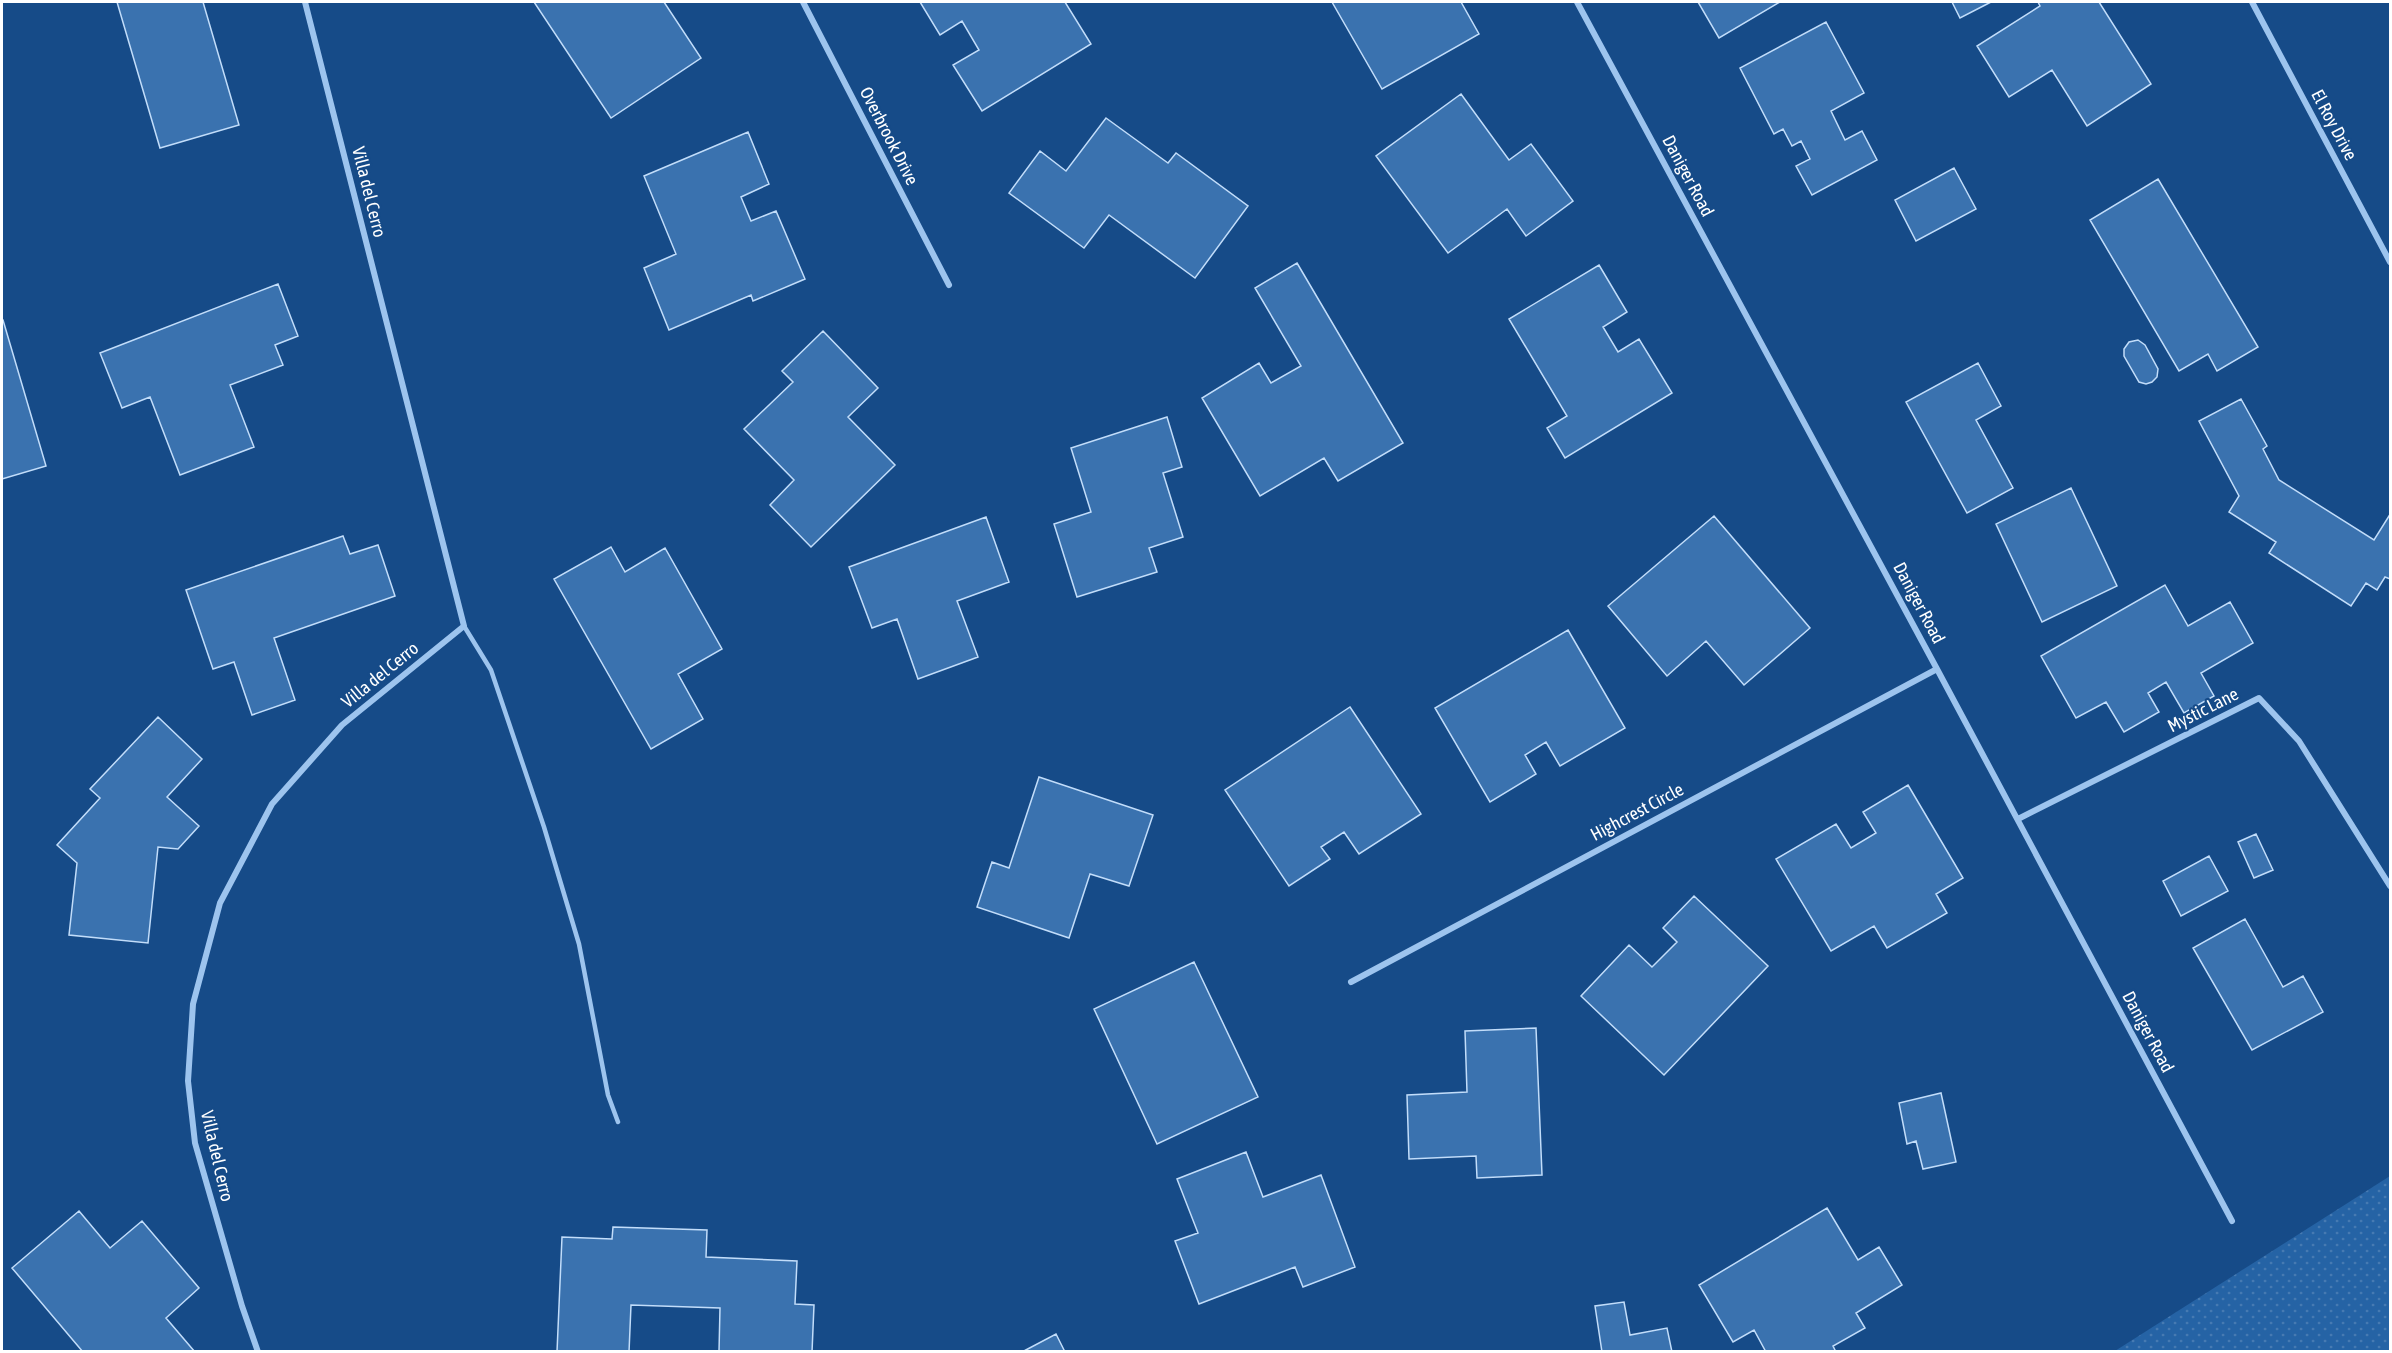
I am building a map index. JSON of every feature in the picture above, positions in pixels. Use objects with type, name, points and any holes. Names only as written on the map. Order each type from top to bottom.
[{"type":"street","name":"Villa del Cerro","points":[[258,1352],[242,1306],[195,1143],[188,1082],[193,1004],[220,903],[272,804],[342,725],[464,626],[305,2]]},
{"type":"street","name":"Overbrook Drive","points":[[803,2],[949,285]]},
{"type":"street","name":"Daniger Road","points":[[1577,2],[1938,669],[2232,1221]]},
{"type":"street","name":"El Roy Drive","points":[[2252,2],[2391,262]]},
{"type":"street","name":"Highcrest Circle","points":[[1351,982],[1938,669]]},
{"type":"street","name":"Mystic Lane","points":[[2018,819],[2259,698],[2299,741],[2391,886]]},
{"type":"lane","points":[[464,626],[491,670],[544,827],[579,944],[608,1095],[618,1122]]},
{"type":"shaded area","points":[[2390,1176],[2390,1351],[2115,1351]]},
{"type":"building","points":[[117,2],[203,2],[239,125],[160,148]]},
{"type":"building","points":[[534,2],[664,2],[701,58],[611,118]]},
{"type":"building","points":[[920,2],[1065,2],[1091,44],[982,111],[953,65],[979,50],[962,21],[940,35]]},
{"type":"building","points":[[1332,2],[1461,2],[1479,34],[1382,89]]},
{"type":"building","points":[[1698,2],[1780,2],[1719,38]]},
{"type":"building","points":[[1952,2],[1991,2],[1960,18]]},
{"type":"building","points":[[2038,2],[2099,2],[2151,84],[2087,126],[2052,70],[2009,97],[1977,46],[2040,6]]},
{"type":"building","points":[[1826,22],[1864,93],[1831,111],[1845,140],[1862,131],[1877,160],[1812,195],[1796,166],[1810,159],[1801,141],[1792,146],[1783,129],[1774,134],[1740,68]]},
{"type":"building","points":[[1461,94],[1509,160],[1531,144],[1573,201],[1526,236],[1507,209],[1448,253],[1376,156]]},
{"type":"building","points":[[1106,118],[1168,163],[1176,153],[1248,206],[1195,278],[1109,215],[1084,248],[1009,193],[1040,151],[1066,171]]},
{"type":"building","points":[[748,132],[769,184],[741,197],[751,221],[776,211],[805,279],[753,301],[751,295],[669,330],[644,268],[676,254],[644,176]]},
{"type":"building","points":[[1954,168],[1976,209],[1916,241],[1895,200]]},
{"type":"building","points":[[2158,179],[2258,347],[2217,371],[2208,354],[2179,371],[2090,220]]},
{"type":"building","points":[[1297,263],[1403,443],[1338,481],[1324,458],[1260,496],[1202,398],[1259,363],[1271,383],[1301,366],[1255,288]]},
{"type":"building","points":[[1599,265],[1627,312],[1603,327],[1618,352],[1639,339],[1672,393],[1565,458],[1547,428],[1567,416],[1509,319]]},
{"type":"building","points":[[278,284],[298,336],[275,345],[283,365],[230,385],[254,447],[180,475],[150,397],[122,408],[100,353]]},
{"type":"building","points":[[2,320],[46,466],[2,479]]},
{"type":"building","points":[[823,331],[878,388],[848,417],[895,465],[811,547],[770,505],[794,480],[744,429],[793,382],[782,371]]},
{"type":"building","points":[[2138,340],[2145,345],[2158,369],[2157,377],[2146,384],[2139,382],[2124,356],[2124,349],[2129,342]]},
{"type":"building","points":[[1978,363],[2001,406],[1976,420],[2013,488],[1967,513],[1906,402]]},
{"type":"building","points":[[2241,399],[2267,446],[2263,449],[2279,480],[2374,540],[2390,517],[2390,579],[2385,577],[2377,590],[2366,583],[2351,606],[2269,553],[2276,542],[2229,512],[2239,496],[2199,421]]},
{"type":"building","points":[[1167,417],[1182,467],[1163,473],[1183,537],[1149,548],[1157,572],[1077,597],[1054,524],[1091,512],[1071,448]]},
{"type":"building","points":[[2071,488],[2117,586],[2042,622],[1996,524]]},
{"type":"building","points":[[1714,516],[1810,628],[1744,685],[1706,641],[1667,676],[1608,606]]},
{"type":"building","points":[[986,517],[1009,582],[957,601],[978,657],[918,679],[897,619],[872,628],[849,567]]},
{"type":"building","points":[[343,536],[350,554],[378,545],[395,596],[274,638],[295,700],[252,715],[234,662],[213,669],[186,590]]},
{"type":"building","points":[[611,547],[625,572],[665,548],[722,649],[678,674],[703,719],[651,749],[554,579]]},
{"type":"building","points":[[2165,585],[2188,626],[2230,602],[2253,643],[2201,673],[2214,696],[2184,713],[2166,682],[2148,693],[2159,712],[2124,732],[2106,702],[2076,718],[2041,656]]},
{"type":"building","points":[[1568,630],[1625,728],[1560,766],[1546,742],[1525,755],[1536,774],[1490,802],[1435,708]]},
{"type":"building","points":[[1350,707],[1421,814],[1359,854],[1344,832],[1321,847],[1330,859],[1289,886],[1225,790]]},
{"type":"building","points":[[158,717],[202,759],[167,797],[199,826],[178,849],[158,847],[148,943],[69,935],[77,863],[57,845],[100,798],[90,789]]},
{"type":"building","points":[[1039,777],[1153,815],[1129,886],[1090,874],[1069,938],[977,907],[992,862],[1009,868]]},
{"type":"building","points":[[1908,785],[1963,878],[1936,894],[1947,913],[1887,948],[1874,926],[1831,951],[1776,859],[1836,824],[1851,848],[1876,833],[1863,812]]},
{"type":"building","points":[[2256,834],[2273,870],[2254,878],[2238,842]]},
{"type":"building","points":[[2209,856],[2228,891],[2181,916],[2163,881]]},
{"type":"building","points":[[1694,896],[1768,966],[1664,1075],[1581,996],[1629,945],[1652,967],[1677,942],[1663,928]]},
{"type":"building","points":[[2245,919],[2283,987],[2303,976],[2323,1012],[2252,1050],[2193,948]]},
{"type":"building","points":[[1194,962],[1258,1097],[1157,1144],[1094,1009]]},
{"type":"building","points":[[1536,1028],[1542,1175],[1477,1178],[1476,1156],[1409,1159],[1407,1095],[1467,1092],[1465,1031]]},
{"type":"building","points":[[1941,1093],[1956,1162],[1923,1169],[1916,1141],[1907,1144],[1899,1103]]},
{"type":"building","points":[[1246,1152],[1263,1197],[1321,1175],[1355,1267],[1303,1287],[1295,1267],[1199,1304],[1175,1241],[1198,1233],[1177,1179]]},
{"type":"building","points":[[1827,1208],[1858,1260],[1879,1247],[1902,1285],[1856,1313],[1865,1328],[1833,1346],[1836,1352],[1766,1352],[1754,1330],[1733,1342],[1699,1285]]},
{"type":"building","points":[[79,1211],[110,1248],[142,1221],[199,1288],[166,1318],[195,1352],[83,1352],[12,1268]]},
{"type":"building","points":[[613,1227],[707,1230],[706,1257],[797,1261],[795,1304],[814,1305],[812,1352],[719,1352],[720,1308],[631,1305],[629,1352],[557,1352],[562,1237],[612,1239]]},
{"type":"building","points":[[1624,1302],[1630,1335],[1667,1328],[1672,1352],[1602,1352],[1595,1306]]},
{"type":"building","points":[[1056,1334],[1065,1352],[1022,1352]]}]
